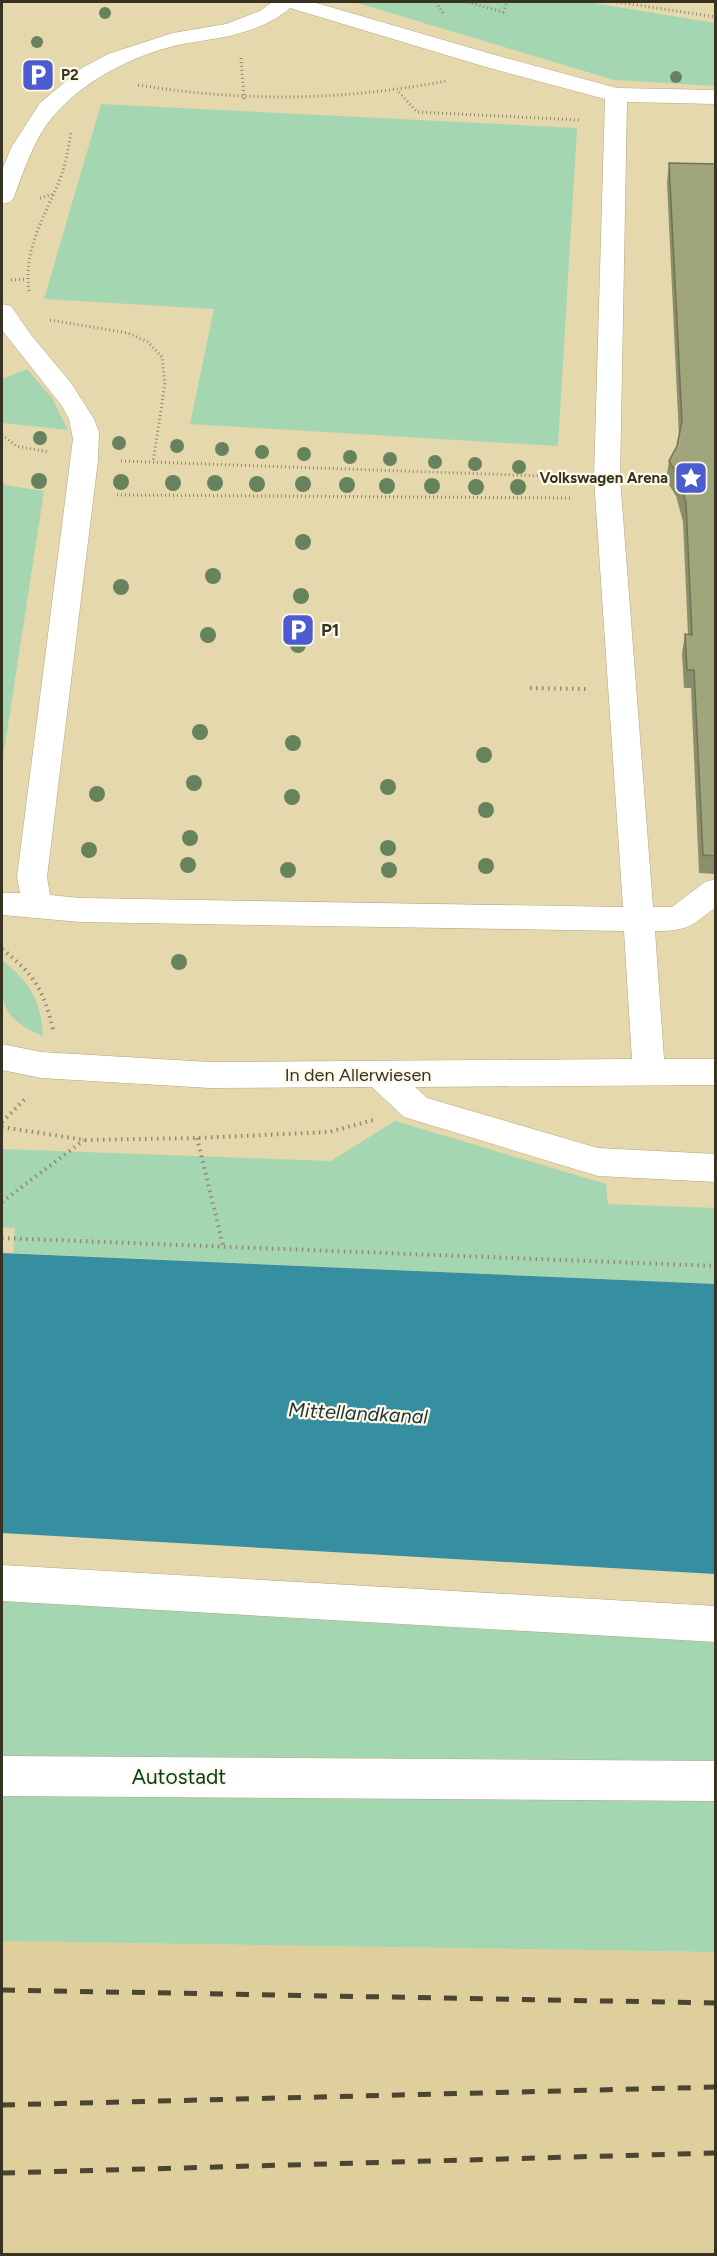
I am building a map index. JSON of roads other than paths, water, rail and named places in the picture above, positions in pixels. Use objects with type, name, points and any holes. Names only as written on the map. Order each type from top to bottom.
[{"type":"street","points":[[2,197],[22,148],[48,108],[90,73],[116,59],[149,48],[182,38],[230,30],[268,16],[284,2]]},
{"type":"street","points":[[292,2],[494,62],[616,94],[716,97]]},
{"type":"street","points":[[616,94],[608,488],[649,1072]]},
{"type":"street","points":[[2,311],[23,345],[67,395],[78,411],[86,430],[81,495],[32,877],[37,904]]},
{"type":"street","points":[[2,904],[37,904],[80,910],[678,919],[716,890]]},
{"type":"street","name":"In den Allerwiesen","points":[[2,1057],[41,1065],[210,1075],[381,1076],[716,1072]]},
{"type":"street","points":[[381,1076],[416,1108],[598,1162],[716,1168]]},
{"type":"street","points":[[2,1583],[716,1624]]},
{"type":"street","points":[[2,1776],[716,1781]]},
{"type":"water","name":"Mittellandkanal","points":[[2,1253],[715,1284],[715,1574],[2,1533]]},
{"type":"railway","points":[[2,1990],[716,2003]]},
{"type":"railway","points":[[2,2105],[716,2087]]},
{"type":"railway","points":[[2,2173],[716,2153]]},
{"type":"place","name":"P2","points":[[38,75]]},
{"type":"place","name":"Volkswagen Arena","points":[[691,478]]},
{"type":"place","name":"P1","points":[[298,630]]},
{"type":"park label","name":"Autostadt","points":[[179,1777]]}]
